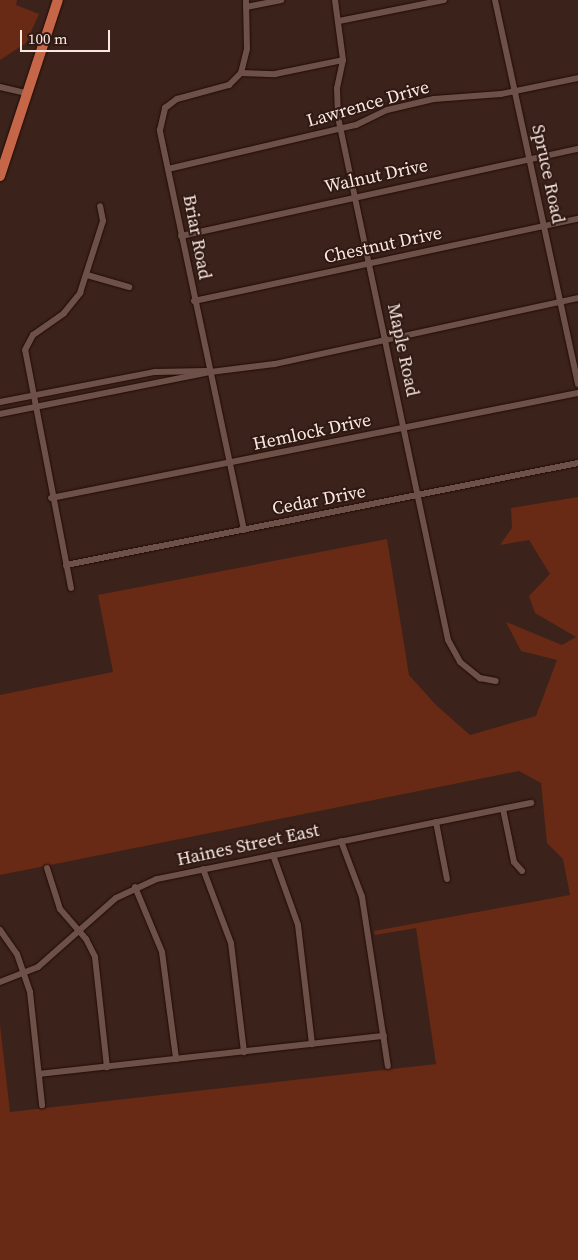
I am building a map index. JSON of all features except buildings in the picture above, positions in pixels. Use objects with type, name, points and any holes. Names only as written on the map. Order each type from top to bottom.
[{"type":"highway","points":[[0,176],[58,0]]},
{"type":"street","points":[[281,0],[246,4],[247,50],[242,73],[275,74],[343,60]]},
{"type":"street","name":"Maple Road","points":[[335,0],[343,60],[336,102],[340,129],[452,651],[480,678],[496,681]]},
{"type":"street","points":[[339,21],[444,0]]},
{"type":"street","name":"Spruce Road","points":[[496,0],[578,384]]},
{"type":"street","name":"Briar Road","points":[[242,73],[229,85],[186,94],[165,108],[160,130],[194,301],[244,530]]},
{"type":"street","name":"Lawrence Drive","points":[[168,170],[340,129],[387,110],[434,100],[515,92],[578,78]]},
{"type":"street","points":[[0,87],[27,93]]},
{"type":"street","name":"Walnut Drive","points":[[181,236],[354,196],[578,148]]},
{"type":"street","points":[[71,588],[25,362],[26,345],[40,328],[74,304],[87,275],[103,221],[100,206]]},
{"type":"street","name":"Chestnut Drive","points":[[194,301],[578,219]]},
{"type":"street","points":[[87,275],[129,287]]},
{"type":"street","points":[[0,414],[210,372],[275,364],[578,298]]},
{"type":"street","points":[[0,402],[165,370],[210,372]]},
{"type":"street","name":"Hemlock Drive","points":[[52,498],[578,393]]},
{"type":"street","name":"Cedar Drive","points":[[66,565],[578,463]]},
{"type":"street","name":"Haines Street East","points":[[0,982],[24,974],[52,957],[108,904],[136,887],[203,869],[531,803]]},
{"type":"street","points":[[503,809],[514,862],[522,871]]},
{"type":"street","points":[[436,822],[447,879]]},
{"type":"street","points":[[340,841],[362,897],[388,1066]]},
{"type":"street","points":[[273,855],[298,925],[312,1044]]},
{"type":"street","points":[[47,868],[60,909],[79,931],[95,957],[107,1067]]},
{"type":"street","points":[[203,869],[231,943],[244,1052]]},
{"type":"street","points":[[136,887],[162,952],[176,1059]]},
{"type":"street","points":[[0,930],[17,954],[30,992],[42,1105]]},
{"type":"street","points":[[39,1074],[384,1036]]},
{"type":"shaded area","points":[[0,0],[17,0],[16,5],[39,14],[26,43],[0,60]]},
{"type":"shaded area","points":[[578,497],[578,1260],[0,1260],[0,1025],[10,1112],[436,1064],[416,928],[375,935],[374,931],[570,895],[563,859],[547,843],[541,783],[519,771],[0,875],[0,695],[113,672],[98,595],[387,539],[409,675],[436,705],[470,735],[536,716],[557,660],[521,651],[506,622],[562,645],[576,637],[535,613],[529,596],[550,574],[529,540],[500,545],[512,528],[511,508]]}]
